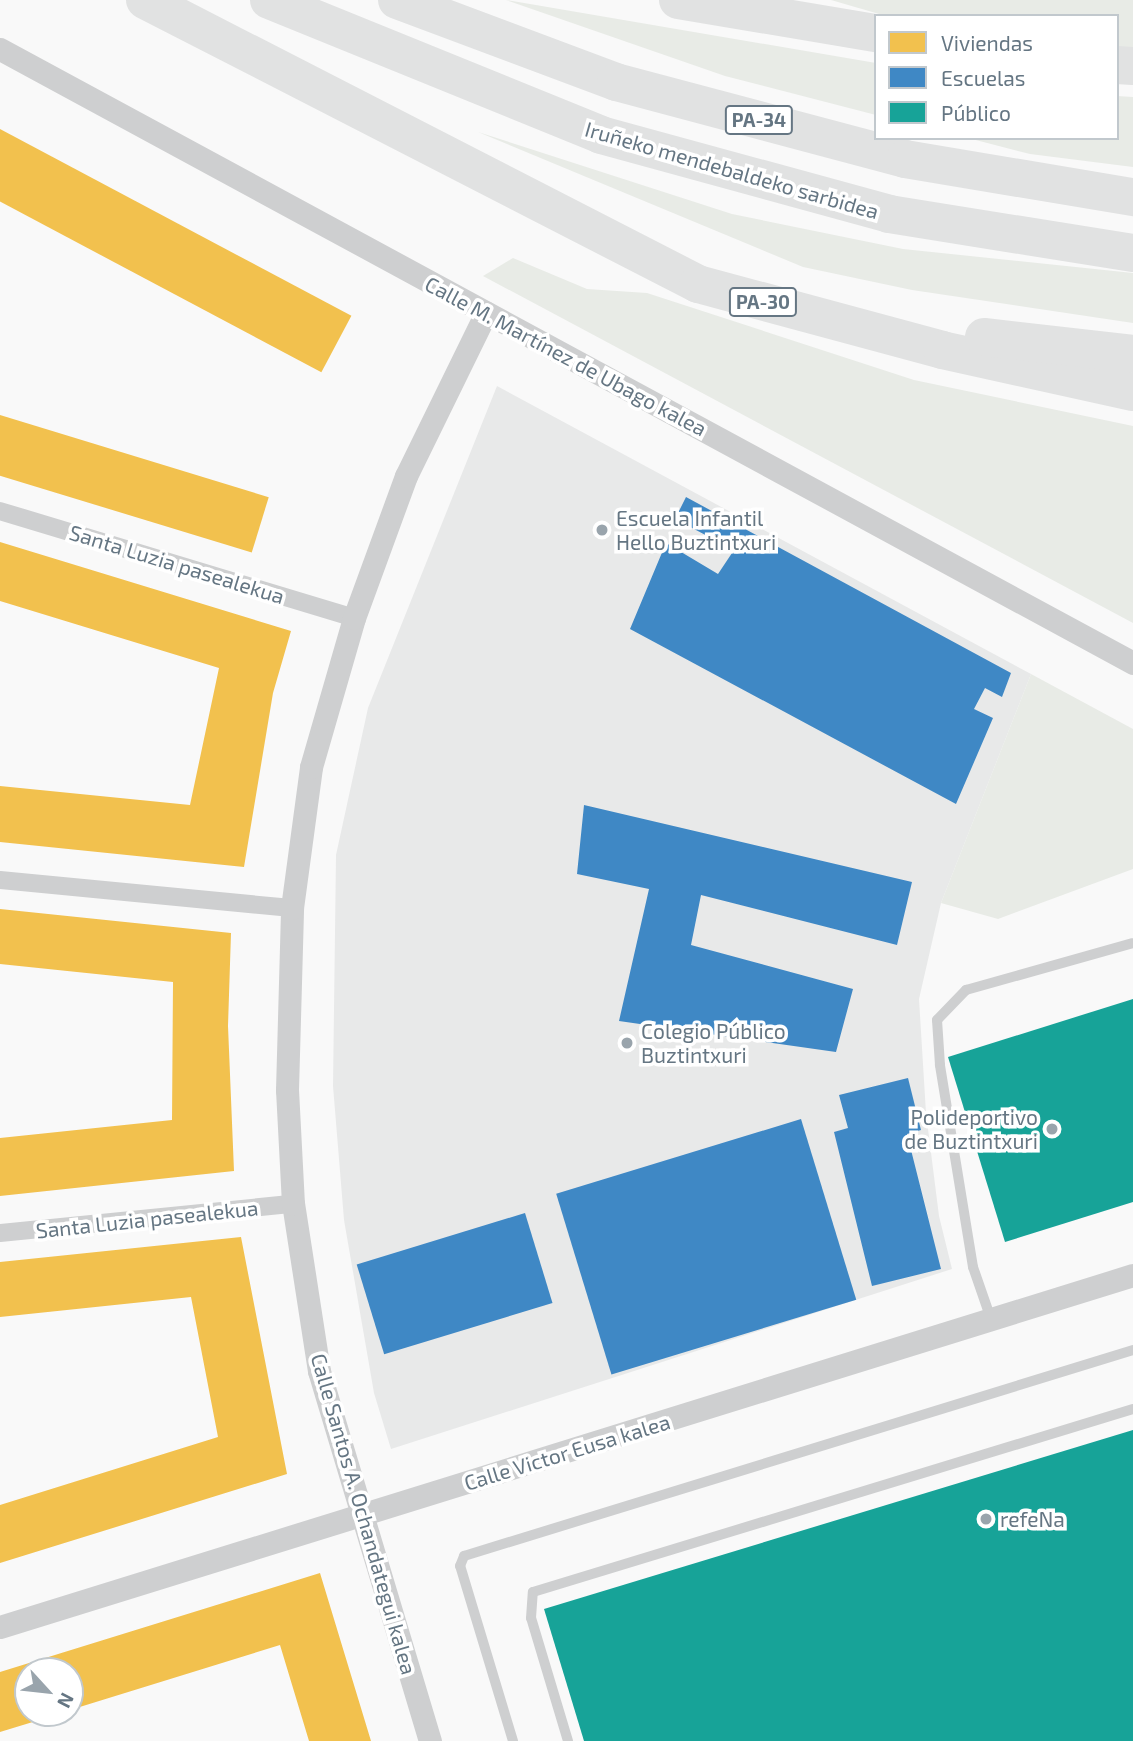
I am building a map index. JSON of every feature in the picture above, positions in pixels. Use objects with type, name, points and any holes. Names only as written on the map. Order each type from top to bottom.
[{"type":"highway","name":"PA-30","points":[[145,0],[698,284],[942,350],[1133,392]]},
{"type":"highway","name":"Iruñeko mendebaldeko sarbidea","points":[[269,0],[601,135],[889,214],[1133,253]]},
{"type":"highway","name":"PA-34","points":[[397,0],[616,82],[866,149],[1133,197]]},
{"type":"highway","points":[[678,0],[874,33]]},
{"type":"highway","name":"PA-30","points":[[419,141],[665,248],[814,304],[972,336],[1133,354]]},
{"type":"street","name":"Calle M. Martínez de Ubago kalea","points":[[0,49],[1133,663]]},
{"type":"street","name":"Calle Santos A. Ochandategui kalea","points":[[430,1741],[319,1371],[293,1204],[287,1090],[292,908],[311,767],[354,618],[406,476],[486,313]]},
{"type":"street","name":"Santa Luzia pasealekua","points":[[0,511],[354,618]]},
{"type":"street","points":[[0,880],[292,908]]},
{"type":"street","name":"Santa Luzia pasealekua","points":[[0,1233],[293,1204]]},
{"type":"street","name":"Calle Victor Eusa kalea","points":[[0,1627],[1133,1275]]},
{"type":"lane","points":[[991,1320],[973,1267],[940,1065],[937,1020],[965,990],[1133,943]]},
{"type":"lane","points":[[513,1741],[460,1566],[464,1556],[1133,1350]]},
{"type":"lane","points":[[568,1741],[531,1618],[533,1592],[1133,1409]]},
{"type":"shaded area","points":[[506,0],[874,63],[874,114],[725,76]]},
{"type":"shaded area","points":[[831,0],[1133,0],[1133,64],[1119,63],[1119,14],[879,14]]},
{"type":"shaded area","points":[[1119,96],[1133,97],[1133,167],[1030,154],[976,140],[1119,140]]},
{"type":"shaded area","points":[[478,132],[732,214],[903,249],[1133,273],[1133,323],[912,290],[803,267]]},
{"type":"shaded area","points":[[513,258],[587,289],[647,293],[914,380],[1133,426],[1133,623],[483,276]]},
{"type":"shaded area","name":"Colegio Público Buztintxuri","points":[[497,386],[1031,674],[941,903],[919,999],[926,1113],[939,1216],[952,1269],[391,1449],[374,1393],[344,1220],[333,1086],[336,855],[368,708]]},
{"type":"shaded area","points":[[1031,674],[1133,729],[1133,869],[998,919],[941,903]]},
{"type":"building: Viviendas","points":[[0,129],[351,316],[321,372],[0,201]]},
{"type":"building: Viviendas","points":[[0,415],[269,497],[252,553],[0,476]]},
{"type":"building: Viviendas","points":[[0,542],[291,631],[273,693],[244,867],[0,842],[0,786],[190,805],[219,668],[0,601]]},
{"type":"building: Viviendas","points":[[0,909],[231,933],[228,1026],[234,1171],[0,1196],[0,1138],[172,1120],[173,982],[0,964]]},
{"type":"building: Viviendas","points":[[241,1237],[287,1474],[0,1563],[0,1505],[218,1437],[191,1297],[0,1317],[0,1262]]},
{"type":"building: Viviendas","points":[[320,1573],[371,1741],[309,1741],[280,1645],[84,1706],[84,1657],[48,1657]]},
{"type":"building: Viviendas","points":[[14,1668],[14,1727],[16,1727],[0,1732],[0,1672]]},
{"type":"building: Escuelas","name":"Escuela Infantil Hello Buztintxuri","points":[[686,497],[1011,673],[1002,697],[985,688],[974,709],[993,718],[956,804],[630,629],[666,543],[718,574],[734,550],[675,519]]},
{"type":"building: Escuelas","points":[[584,805],[912,882],[897,945],[701,895],[691,945],[853,989],[836,1052],[619,1021],[649,889],[577,874]]},
{"type":"building: Escuelas","points":[[908,1078],[921,1130],[907,1134],[941,1269],[872,1286],[834,1132],[848,1128],[839,1095]]},
{"type":"building: Escuelas","points":[[801,1119],[856,1300],[611,1375],[556,1194]]},
{"type":"building: Escuelas","points":[[525,1213],[552,1303],[384,1354],[357,1264]]},
{"type":"building: Público","name":"Polideportivo de Buztintxuri","points":[[1133,999],[1133,1202],[1005,1242],[948,1057]]},
{"type":"building: Público","name":"refeNa","points":[[1133,1430],[1133,1741],[584,1741],[544,1609]]},
{"type":"place","name":"Escuela Infantil Hello Buztintxuri","points":[[602,530]]},
{"type":"place","name":"Colegio Público Buztintxuri","points":[[627,1043]]},
{"type":"place","name":"Polideportivo de Buztintxuri","points":[[1052,1129]]},
{"type":"place","name":"refeNa","points":[[986,1519]]}]
